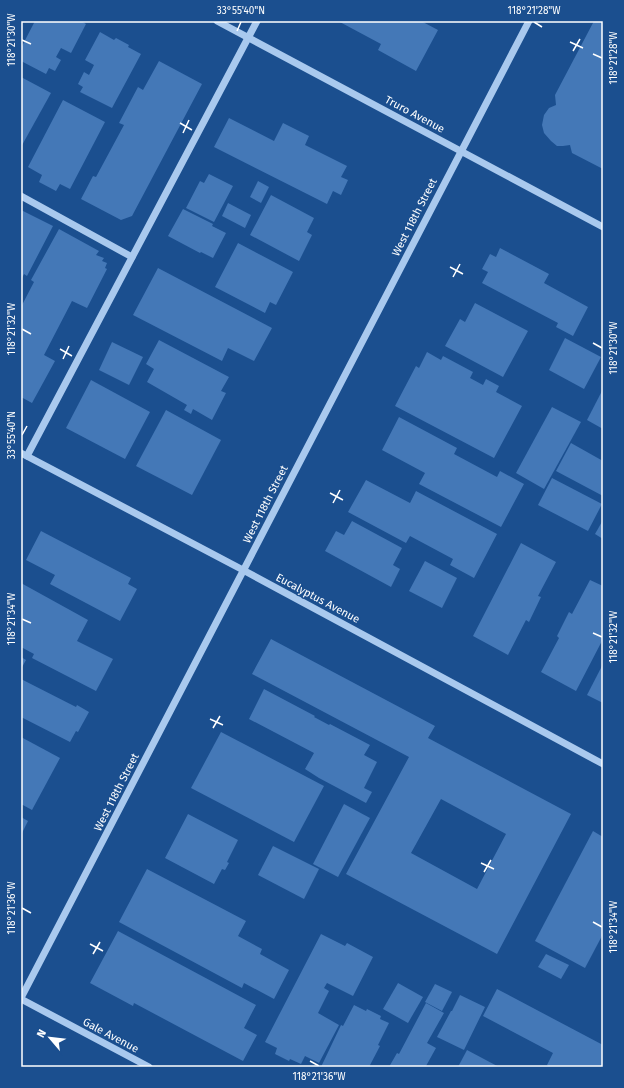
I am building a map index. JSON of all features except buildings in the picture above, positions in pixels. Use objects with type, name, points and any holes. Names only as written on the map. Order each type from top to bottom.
[{"type":"street","name":"Truro Avenue","points":[[217,21],[603,227]]},
{"type":"street","points":[[24,454],[132,257],[257,21]]},
{"type":"street","name":"West 118th Street","points":[[21,999],[529,21]]},
{"type":"street","points":[[21,196],[132,257]]},
{"type":"street","name":"Eucalyptus Avenue","points":[[24,454],[603,764]]},
{"type":"street","name":"Gale Avenue","points":[[21,999],[149,1067]]}]
